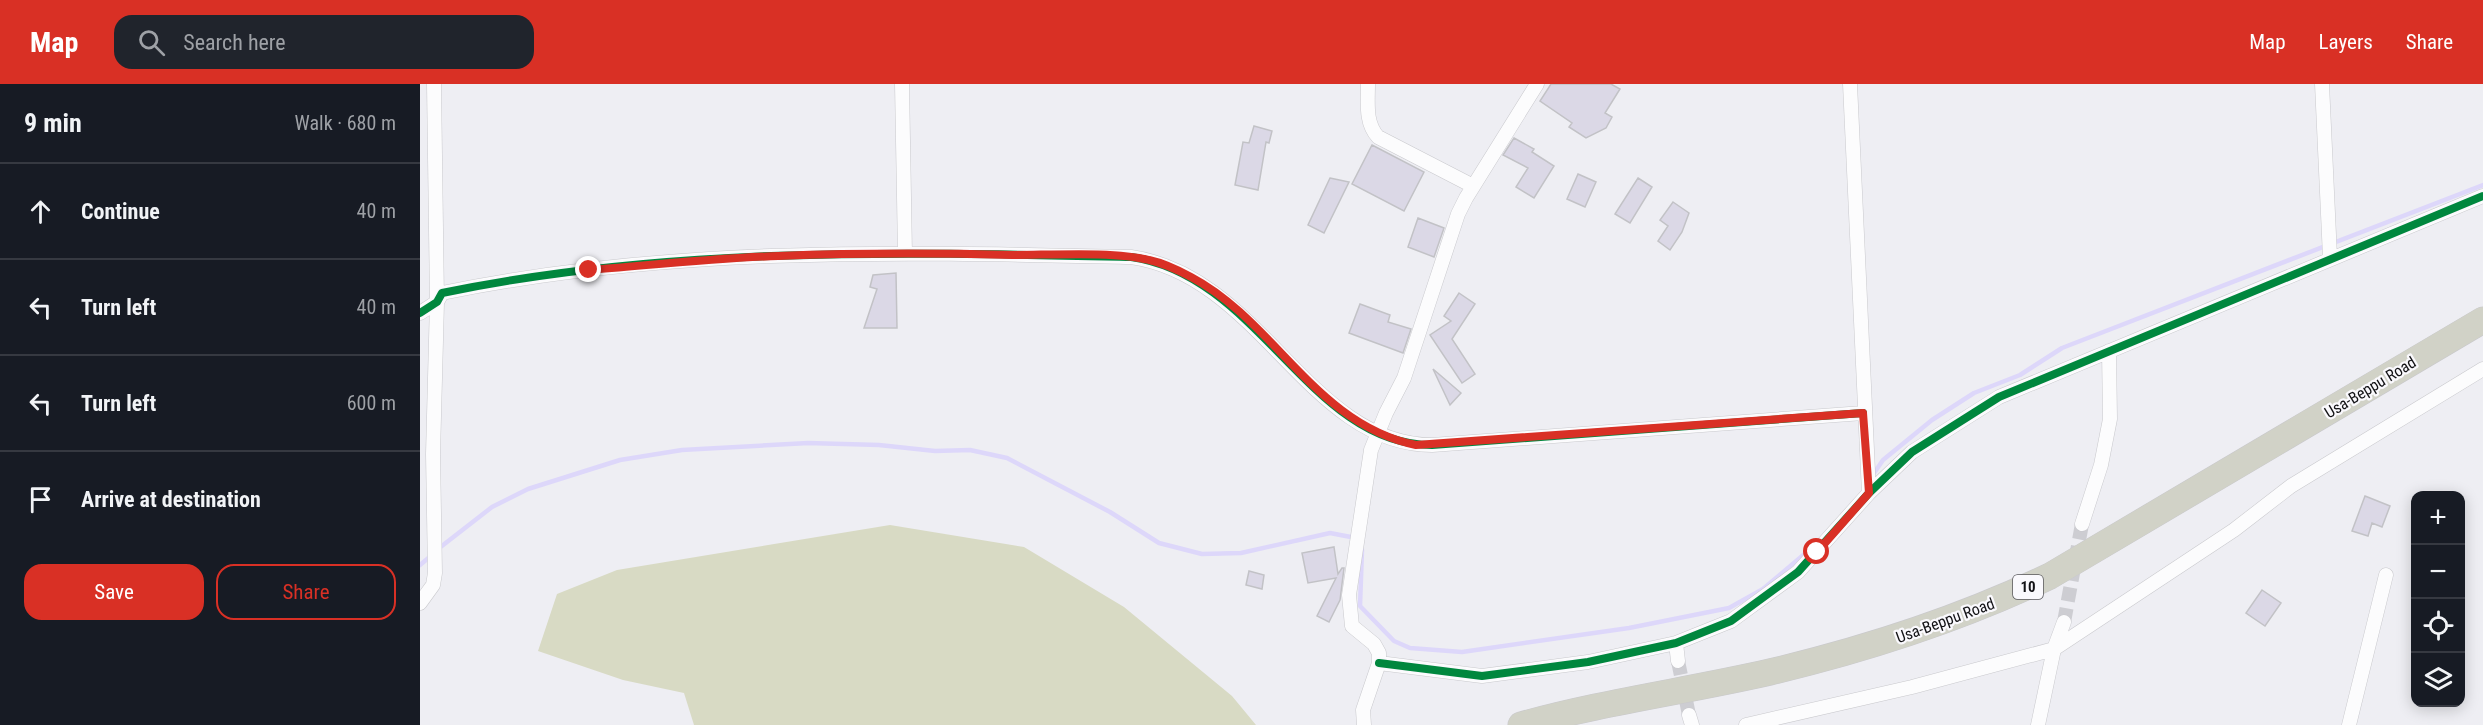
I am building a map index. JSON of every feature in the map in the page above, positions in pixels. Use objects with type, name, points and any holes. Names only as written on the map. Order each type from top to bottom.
[{"type":"highway","name":"Usa-Beppu Road","points":[[1521,725],[1605,705],[1769,672],[1833,656],[1896,638],[1991,604],[2050,576],[2483,320]]},
{"type":"street","points":[[420,603],[433,585],[435,573],[433,454],[437,302],[434,84]]},
{"type":"street","points":[[902,84],[905,254]]},
{"type":"street","points":[[1368,84],[1371,130],[1378,138],[1473,186]]},
{"type":"street","points":[[1364,725],[1363,710],[1379,663],[1379,653],[1374,644],[1352,626],[1349,612],[1358,528],[1368,465],[1377,432],[1404,378],[1458,214],[1537,84]]},
{"type":"street","points":[[1850,84],[1863,413],[1869,493]]},
{"type":"street","points":[[2322,84],[2330,257]]},
{"type":"street","points":[[1379,663],[1482,676],[1588,662],[1676,643],[1731,621],[1778,589],[1817,552],[1869,493],[1912,452],[1999,397],[2330,257],[2483,196]]},
{"type":"street","points":[[420,313],[437,302],[442,293],[589,270],[777,256],[905,254],[1131,257],[1149,260],[1192,278],[1208,288],[1272,343],[1322,397],[1340,411],[1398,441],[1432,445],[1863,413]]},
{"type":"street","points":[[2082,524],[2101,465],[2110,419],[2109,351]]},
{"type":"street","points":[[1746,725],[1912,687],[2054,649],[2234,530],[2291,486],[2483,369]]},
{"type":"street","points":[[2349,725],[2386,575]]},
{"type":"street","points":[[2038,725],[2054,649],[2064,622]]},
{"type":"street","points":[[1676,643],[1678,661]]},
{"type":"green space","points":[[890,525],[1024,547],[1124,607],[1232,696],[1256,725],[694,725],[684,693],[623,680],[538,651],[557,594],[617,570]]},
{"type":"building","points":[[1551,84],[1611,84],[1620,89],[1605,113],[1612,117],[1606,128],[1586,138],[1569,127],[1572,123],[1540,101]]},
{"type":"building","points":[[1254,126],[1272,131],[1269,143],[1266,142],[1258,190],[1235,185],[1243,142],[1249,143]]},
{"type":"building","points":[[1514,138],[1534,149],[1532,152],[1554,166],[1534,198],[1516,187],[1528,168],[1503,155]]},
{"type":"building","points":[[1372,145],[1424,172],[1404,211],[1352,184]]},
{"type":"building","points":[[1578,174],[1596,182],[1585,207],[1567,199]]},
{"type":"building","points":[[1330,178],[1349,182],[1324,233],[1308,225]]},
{"type":"building","points":[[1638,178],[1652,187],[1630,223],[1615,214]]},
{"type":"building","points":[[1673,202],[1689,213],[1682,232],[1670,250],[1658,241],[1668,226],[1660,220]]},
{"type":"building","points":[[1418,218],[1444,228],[1434,257],[1408,247]]},
{"type":"building","points":[[896,273],[897,328],[864,328],[877,289],[870,287],[873,275]]},
{"type":"building","points":[[1459,293],[1475,304],[1452,339],[1475,374],[1462,383],[1430,335],[1451,321],[1444,316]]},
{"type":"building","points":[[1360,304],[1390,315],[1388,322],[1411,329],[1403,353],[1349,333]]},
{"type":"building","points":[[1433,369],[1461,393],[1450,405]]},
{"type":"building","points":[[2365,496],[2390,506],[2382,527],[2372,523],[2368,536],[2352,531]]},
{"type":"building","points":[[1334,547],[1338,574],[1344,568],[1340,600],[1329,622],[1317,616],[1336,578],[1308,583],[1302,553]]},
{"type":"building","points":[[1249,571],[1264,575],[1262,589],[1246,585]]},
{"type":"building","points":[[2262,590],[2281,603],[2265,626],[2246,613]]},
{"type":"waterway","points":[[1872,476],[1883,460],[1932,420],[1974,393],[2020,375],[2062,348],[2483,185]]},
{"type":"waterway","points":[[438,549],[492,507],[528,489],[620,460],[682,450],[808,443],[879,445],[935,451],[970,450],[1007,458],[1110,512],[1159,543],[1202,554],[1241,553],[1330,533],[1356,538]]},
{"type":"waterway","points":[[1362,550],[1360,606],[1394,641],[1410,648],[1462,652],[1629,628],[1729,608],[1763,589],[1808,551]]},
{"type":"waterway","points":[[420,565],[432,555]]},
{"type":"tunnel","points":[[2064,622],[2082,524]]},
{"type":"tunnel","points":[[1678,661],[1689,715]]},
{"type":"cycle path","points":[[1379,663],[1482,676],[1588,662],[1676,643],[1731,621],[1798,572],[1869,493],[1912,452],[1999,397],[2483,196]]},
{"type":"cycle path","points":[[420,313],[437,302],[442,293],[527,278],[613,267],[699,260],[872,254],[1131,257],[1176,270],[1215,294],[1250,324],[1317,390],[1351,418],[1389,438],[1432,445],[1863,413]]},
{"type":"route","points":[[589,270],[777,256],[998,254],[1131,257],[1149,260],[1192,278],[1231,306],[1272,343],[1322,397],[1340,411],[1377,432],[1398,441],[1416,445],[1863,413],[1869,493],[1817,552]]}]
